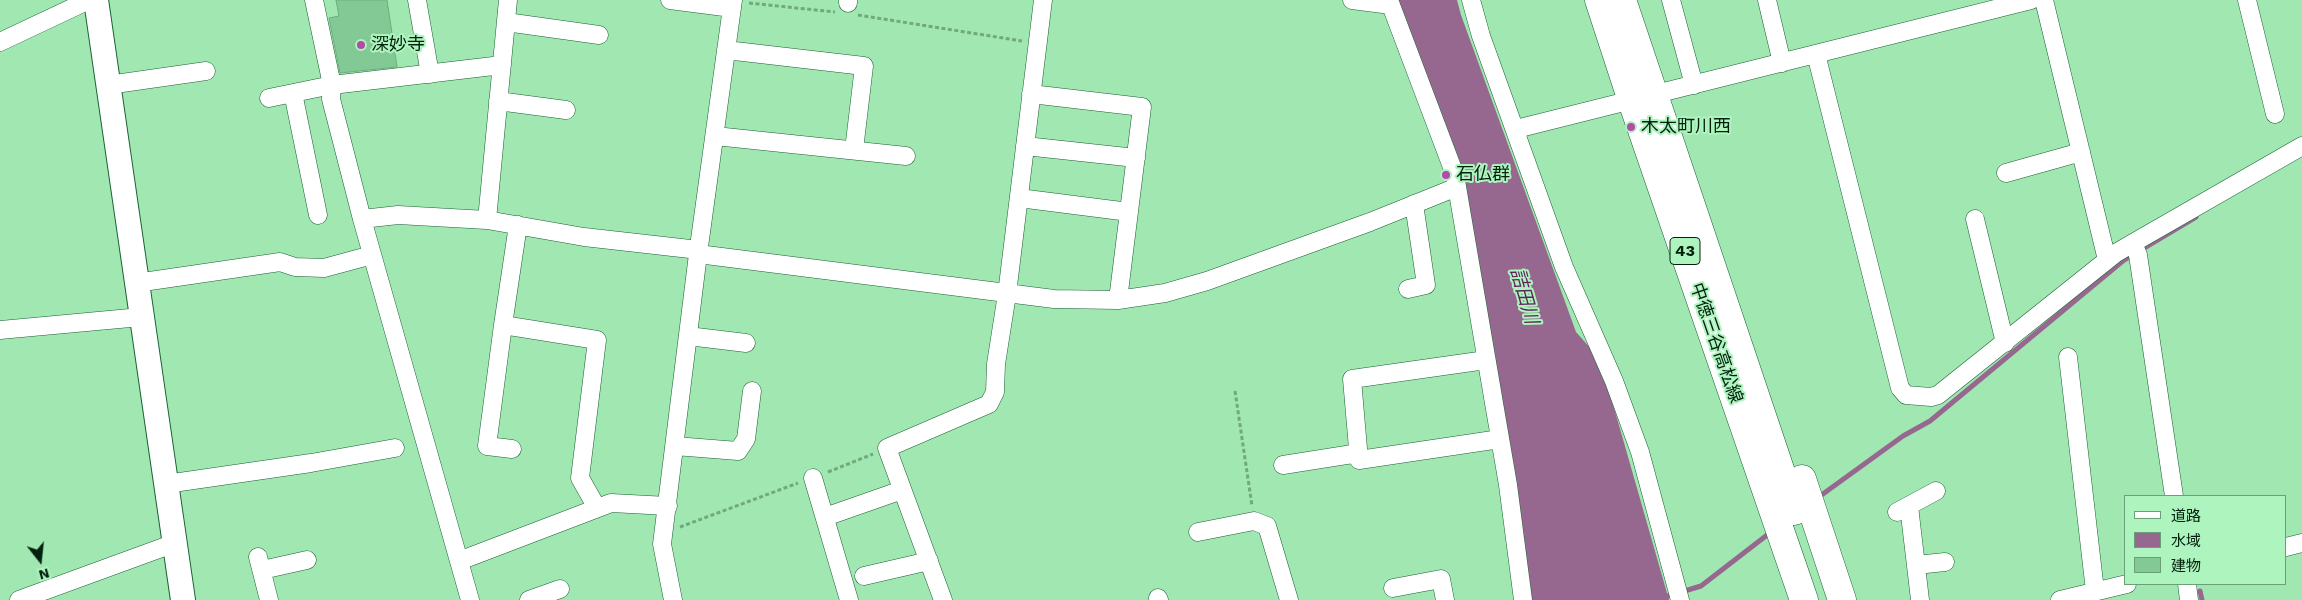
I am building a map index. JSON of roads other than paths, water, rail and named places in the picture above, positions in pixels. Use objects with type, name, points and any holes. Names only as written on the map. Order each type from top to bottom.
[{"type":"main road","name":"中徳三谷高松線","points":[[1619,1],[1680,237],[1779,496],[1824,600]]},
{"type":"main road","name":"中徳三谷高松線","points":[[1643,98],[1696,214],[1779,496],[1804,600]]},
{"type":"main road","points":[[1696,214],[1741,296],[1842,600]]},
{"type":"main road","points":[[1680,237],[1682,279],[1703,351],[1786,600]]},
{"type":"street","points":[[0,42],[89,0]]},
{"type":"street","points":[[96,0],[140,317],[183,600]]},
{"type":"street","points":[[314,0],[332,85],[331,99],[362,219],[470,600]]},
{"type":"street","points":[[417,0],[430,74]]},
{"type":"street","points":[[487,220],[508,0]]},
{"type":"street","points":[[670,0],[733,3],[662,544],[673,600]]},
{"type":"street","points":[[941,600],[929,561],[887,448],[989,404],[995,392],[996,364],[1007,294],[1043,0]]},
{"type":"street","points":[[1352,0],[1390,3],[1455,175],[1508,485],[1523,600]]},
{"type":"street","points":[[1471,0],[1481,36],[1516,129],[1569,281],[1614,380],[1640,452],[1680,600]]},
{"type":"street","points":[[1671,0],[1694,85]]},
{"type":"street","points":[[1767,0],[1782,63]]},
{"type":"street","points":[[1516,129],[2031,0]]},
{"type":"street","points":[[2044,0],[2107,260]]},
{"type":"street","points":[[2247,0],[2275,114]]},
{"type":"street","points":[[506,22],[599,35]]},
{"type":"street","points":[[726,50],[864,66],[854,150]]},
{"type":"street","points":[[1816,54],[1900,388],[1906,395],[1931,397],[1938,395],[2107,260],[2133,243],[2302,146]]},
{"type":"street","points":[[269,98],[332,85],[502,65]]},
{"type":"street","points":[[108,85],[206,71]]},
{"type":"street","points":[[293,93],[318,215]]},
{"type":"street","points":[[1031,94],[1142,107],[1118,300]]},
{"type":"street","points":[[498,101],[566,110]]},
{"type":"street","points":[[715,136],[906,156]]},
{"type":"street","points":[[1025,146],[1136,158]]},
{"type":"street","points":[[2006,173],[2081,152]]},
{"type":"street","points":[[362,219],[398,215],[487,220],[584,237],[1007,294],[1054,299],[1118,300],[1165,293],[1207,281],[1457,187]]},
{"type":"street","points":[[1019,198],[1129,212]]},
{"type":"street","points":[[1408,289],[1432,284],[1414,204]]},
{"type":"street","points":[[1975,219],[2005,343]]},
{"type":"street","points":[[512,448],[487,446],[518,225]]},
{"type":"street","points":[[2133,243],[2138,255],[2174,495]]},
{"type":"street","points":[[136,283],[280,262],[295,267],[324,268],[372,255]]},
{"type":"street","points":[[0,330],[140,317]]},
{"type":"street","points":[[503,325],[597,340],[580,478],[597,508]]},
{"type":"street","points":[[688,336],[746,343]]},
{"type":"street","points":[[2068,357],[2095,591]]},
{"type":"street","points":[[1486,360],[1352,379],[1359,460],[1500,439]]},
{"type":"street","points":[[675,446],[738,451],[746,439],[752,391]]},
{"type":"street","points":[[166,484],[311,463],[395,448]]},
{"type":"street","points":[[1284,465],[1359,453]]},
{"type":"street","points":[[813,478],[849,600]]},
{"type":"street","points":[[825,517],[902,490]]},
{"type":"street","points":[[1920,600],[1916,566],[1903,510],[1936,491]]},
{"type":"street","points":[[459,561],[611,503],[668,506]]},
{"type":"street","points":[[1198,532],[1254,521],[1267,526],[1289,600]]},
{"type":"street","points":[[19,600],[175,543]]},
{"type":"street","points":[[2287,547],[2302,543]]},
{"type":"street","points":[[268,600],[260,564],[307,560]]},
{"type":"street","points":[[864,576],[929,561]]},
{"type":"street","points":[[1916,566],[1944,562]]},
{"type":"street","points":[[1393,588],[1441,579],[1445,600]]},
{"type":"street","points":[[2060,600],[2124,585]]},
{"type":"street","points":[[2187,585],[2189,600]]},
{"type":"street","points":[[530,600],[560,589]]},
{"type":"water","name":"詰田川","points":[[1395,0],[1457,0],[1576,332],[1600,359],[1669,600],[1527,600],[1459,175]]},
{"type":"waterway","points":[[1816,499],[1903,436],[1930,421],[2124,260],[2196,217]]},
{"type":"waterway","points":[[1655,600],[1701,586],[1771,532]]},
{"type":"waterway","points":[[2200,591],[2202,600]]},
{"type":"place","name":"深妙寺","points":[[361,45]]},
{"type":"place","name":"木太町川西","points":[[1631,127]]},
{"type":"place","name":"石仏群","points":[[1446,175]]}]
